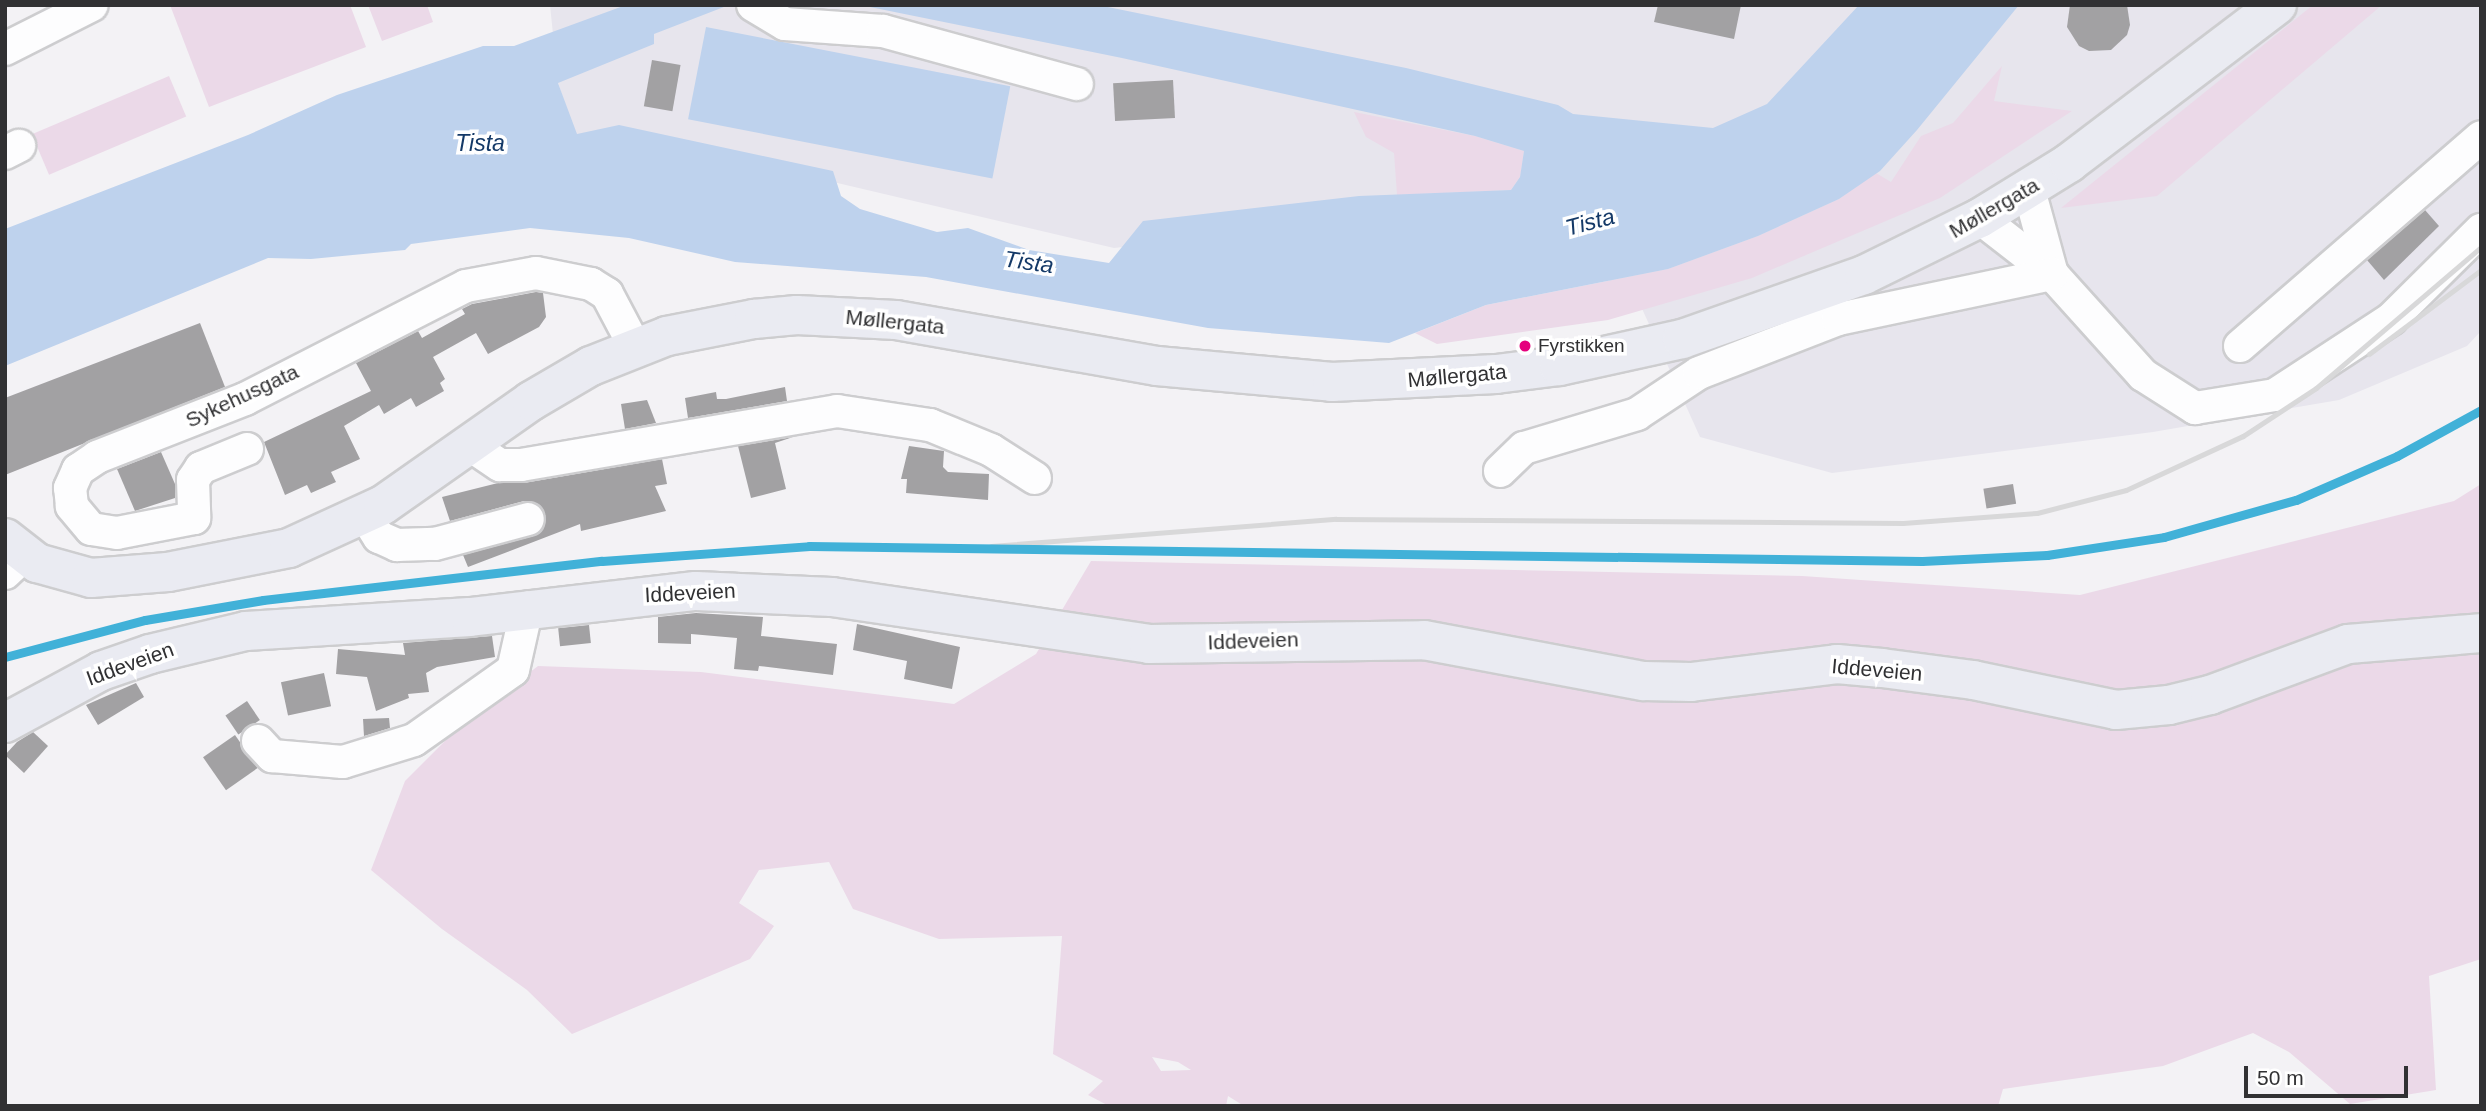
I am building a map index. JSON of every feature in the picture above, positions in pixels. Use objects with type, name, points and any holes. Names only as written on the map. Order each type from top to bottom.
[{"type":"main road","name":"Møllergata","points":[[11,556],[77,576],[141,576],[264,555],[333,531],[365,515],[569,377],[635,347],[716,324],[797,315],[845,316],[944,326],[1215,374],[1332,382],[1472,376],[1559,366],[1682,339],[1864,275],[1980,218],[2029,190],[2160,97],[2277,5]]},
{"type":"main road","name":"Iddeveien","points":[[15,717],[101,671],[213,638],[283,627],[392,624],[696,591],[764,591],[1149,644],[1424,640],[1644,681],[1691,682],[1837,664],[1973,680],[2116,710],[2169,705],[2210,695],[2348,644],[2481,633]]},
{"type":"street","points":[[5,49],[92,5]]},
{"type":"street","points":[[755,7],[785,24],[863,15],[945,46],[1077,84]]},
{"type":"street","points":[[2240,346],[2481,137]]},
{"type":"street","points":[[2029,190],[2052,274]]},
{"type":"street","points":[[1980,218],[2052,274],[2143,375],[2195,408],[2275,395],[2391,319],[2481,230]]},
{"type":"street","name":"Sykehusgata","points":[[247,449],[201,468],[193,480],[194,518],[117,533],[91,529],[72,506],[70,488],[78,470],[97,457],[245,399],[466,286],[536,273],[591,284],[607,294],[635,347]]},
{"type":"street","points":[[1500,471],[1524,447],[1637,414],[1699,373],[1838,319],[2052,274]]},
{"type":"street","points":[[470,445],[500,465],[521,465],[837,411],[880,414],[930,425],[991,450],[1035,478]]},
{"type":"street","points":[[365,515],[379,537],[397,545],[435,544],[528,519]]},
{"type":"street","points":[[258,741],[272,756],[343,761],[414,740],[513,670],[527,608]]},
{"type":"shaded area","points":[[170,5],[350,5],[366,47],[209,107]]},
{"type":"shaded area","points":[[368,5],[427,5],[433,22],[382,41]]},
{"type":"shaded area","points":[[550,5],[2481,5],[2481,331],[2467,346],[2339,400],[2153,432],[1832,473],[1700,437],[1639,302],[1504,205],[1114,248],[633,135],[576,135],[558,83]]},
{"type":"shaded area","points":[[2313,5],[2382,5],[2157,196],[2061,208]]},
{"type":"shaded area","points":[[2002,66],[1994,101],[2072,111],[1940,198],[1752,278],[1608,320],[1437,344],[1415,333],[1486,305],[1668,269],[1758,236],[1839,199],[1876,173],[1891,182],[1921,136],[1953,123]]},
{"type":"shaded area","points":[[169,76],[186,117],[49,175],[32,134]]},
{"type":"shaded area","points":[[1354,112],[1475,136],[1524,151],[1520,177],[1511,190],[1397,195],[1394,153],[1366,137]]},
{"type":"shaded area","points":[[2481,484],[2481,959],[2429,976],[2436,1090],[2350,1104],[2289,1052],[2253,1033],[2163,1066],[2003,1089],[1998,1106],[1244,1106],[1228,1096],[1226,1106],[1109,1106],[1088,1095],[1103,1081],[1053,1054],[1062,936],[939,939],[853,909],[829,862],[759,870],[739,903],[774,926],[750,959],[572,1034],[527,990],[442,929],[371,870],[405,781],[462,724],[538,666],[701,672],[954,704],[1036,654],[1091,561],[1802,576],[2080,595],[2454,501]],"holes":[[[1152,1057],[1178,1062],[1191,1070],[1161,1071]]]},
{"type":"water","name":"Tista","points":[[626,5],[729,5],[654,34],[654,44],[558,83],[577,134],[619,125],[833,171],[841,196],[860,209],[937,232],[968,228],[1029,250],[1109,263],[1143,221],[1359,196],[1511,190],[1520,177],[1524,151],[1475,136],[1122,58],[860,5],[1098,5],[1406,68],[1558,105],[1573,114],[1713,128],[1767,104],[1859,5],[2019,5],[1880,171],[1839,199],[1758,236],[1668,269],[1486,305],[1389,343],[1208,328],[926,277],[735,262],[629,238],[530,228],[411,244],[405,250],[311,259],[268,258],[5,366],[5,229],[248,135],[337,95],[483,46],[514,46]]},
{"type":"water","points":[[706,27],[1010,86],[992,178],[688,119]]},
{"type":"building","points":[[1658,5],[1741,5],[1734,39],[1654,22]]},
{"type":"building","points":[[2070,5],[2127,5],[2130,25],[2127,35],[2111,50],[2089,51],[2079,46],[2067,27]]},
{"type":"building","points":[[652,60],[681,65],[672,111],[644,106]]},
{"type":"building","points":[[1173,80],[1175,118],[1115,121],[1113,83]]},
{"type":"building","points":[[2425,210],[2439,226],[2384,280],[2367,260]]},
{"type":"building","points":[[543,293],[546,317],[539,327],[488,354],[476,333],[433,357],[445,379],[440,383],[444,391],[416,407],[411,398],[384,414],[379,405],[344,426],[360,459],[331,472],[336,482],[311,493],[307,485],[285,495],[264,442],[371,391],[356,363],[418,331],[422,338],[465,314],[462,309],[472,304]]},
{"type":"building","points":[[200,323],[225,387],[5,475],[5,398]]},
{"type":"building","points":[[785,387],[787,401],[688,418],[685,398],[716,392],[717,399],[726,399]]},
{"type":"building","points":[[647,400],[656,423],[625,429],[621,404]]},
{"type":"building","points":[[793,437],[775,443],[786,489],[751,498],[738,446]]},
{"type":"building","points":[[909,446],[944,451],[943,467],[948,472],[989,474],[988,500],[906,493],[907,479],[901,479]]},
{"type":"building","points":[[161,452],[175,484],[175,498],[135,511],[117,469]]},
{"type":"building","points":[[662,459],[667,484],[655,486],[666,511],[581,531],[580,524],[468,567],[463,555],[540,532],[545,514],[540,506],[524,501],[450,521],[442,497],[498,483],[524,483]]},
{"type":"building","points":[[2013,484],[2016,504],[1986,508],[1983,489]]},
{"type":"building","points":[[696,613],[763,617],[761,636],[837,644],[833,675],[759,666],[758,671],[734,669],[737,638],[691,634],[691,644],[658,643],[658,617]]},
{"type":"building","points":[[857,624],[960,647],[952,689],[904,679],[907,661],[853,650]]},
{"type":"building","points":[[589,625],[591,643],[560,646],[558,628]]},
{"type":"building","points":[[492,636],[495,657],[437,667],[426,673],[429,692],[408,694],[409,698],[376,711],[367,677],[336,674],[338,649],[405,655],[403,643]]},
{"type":"building","points":[[324,673],[331,706],[288,715],[281,682]]},
{"type":"building","points":[[136,683],[144,697],[98,725],[86,705]]},
{"type":"building","points":[[247,701],[260,720],[238,735],[225,716]]},
{"type":"building","points":[[389,718],[390,728],[364,736],[363,719]]},
{"type":"building","points":[[33,732],[48,746],[24,773],[5,755],[17,742]]},
{"type":"building","points":[[235,735],[258,768],[226,790],[203,757]]},
{"type":"railway","points":[[991,546],[1336,519],[1903,523],[2037,513],[2126,490],[2243,436],[2316,388],[2481,247]]},
{"type":"railway","points":[[2369,354],[2481,270]]},
{"type":"transit line","points":[[5,657],[145,620],[263,600],[602,561],[809,546],[1922,561],[2047,555],[2164,537],[2296,500],[2397,456],[2481,410]]},
{"type":"place","name":"Fyrstikken","points":[[1525,346]]}]
